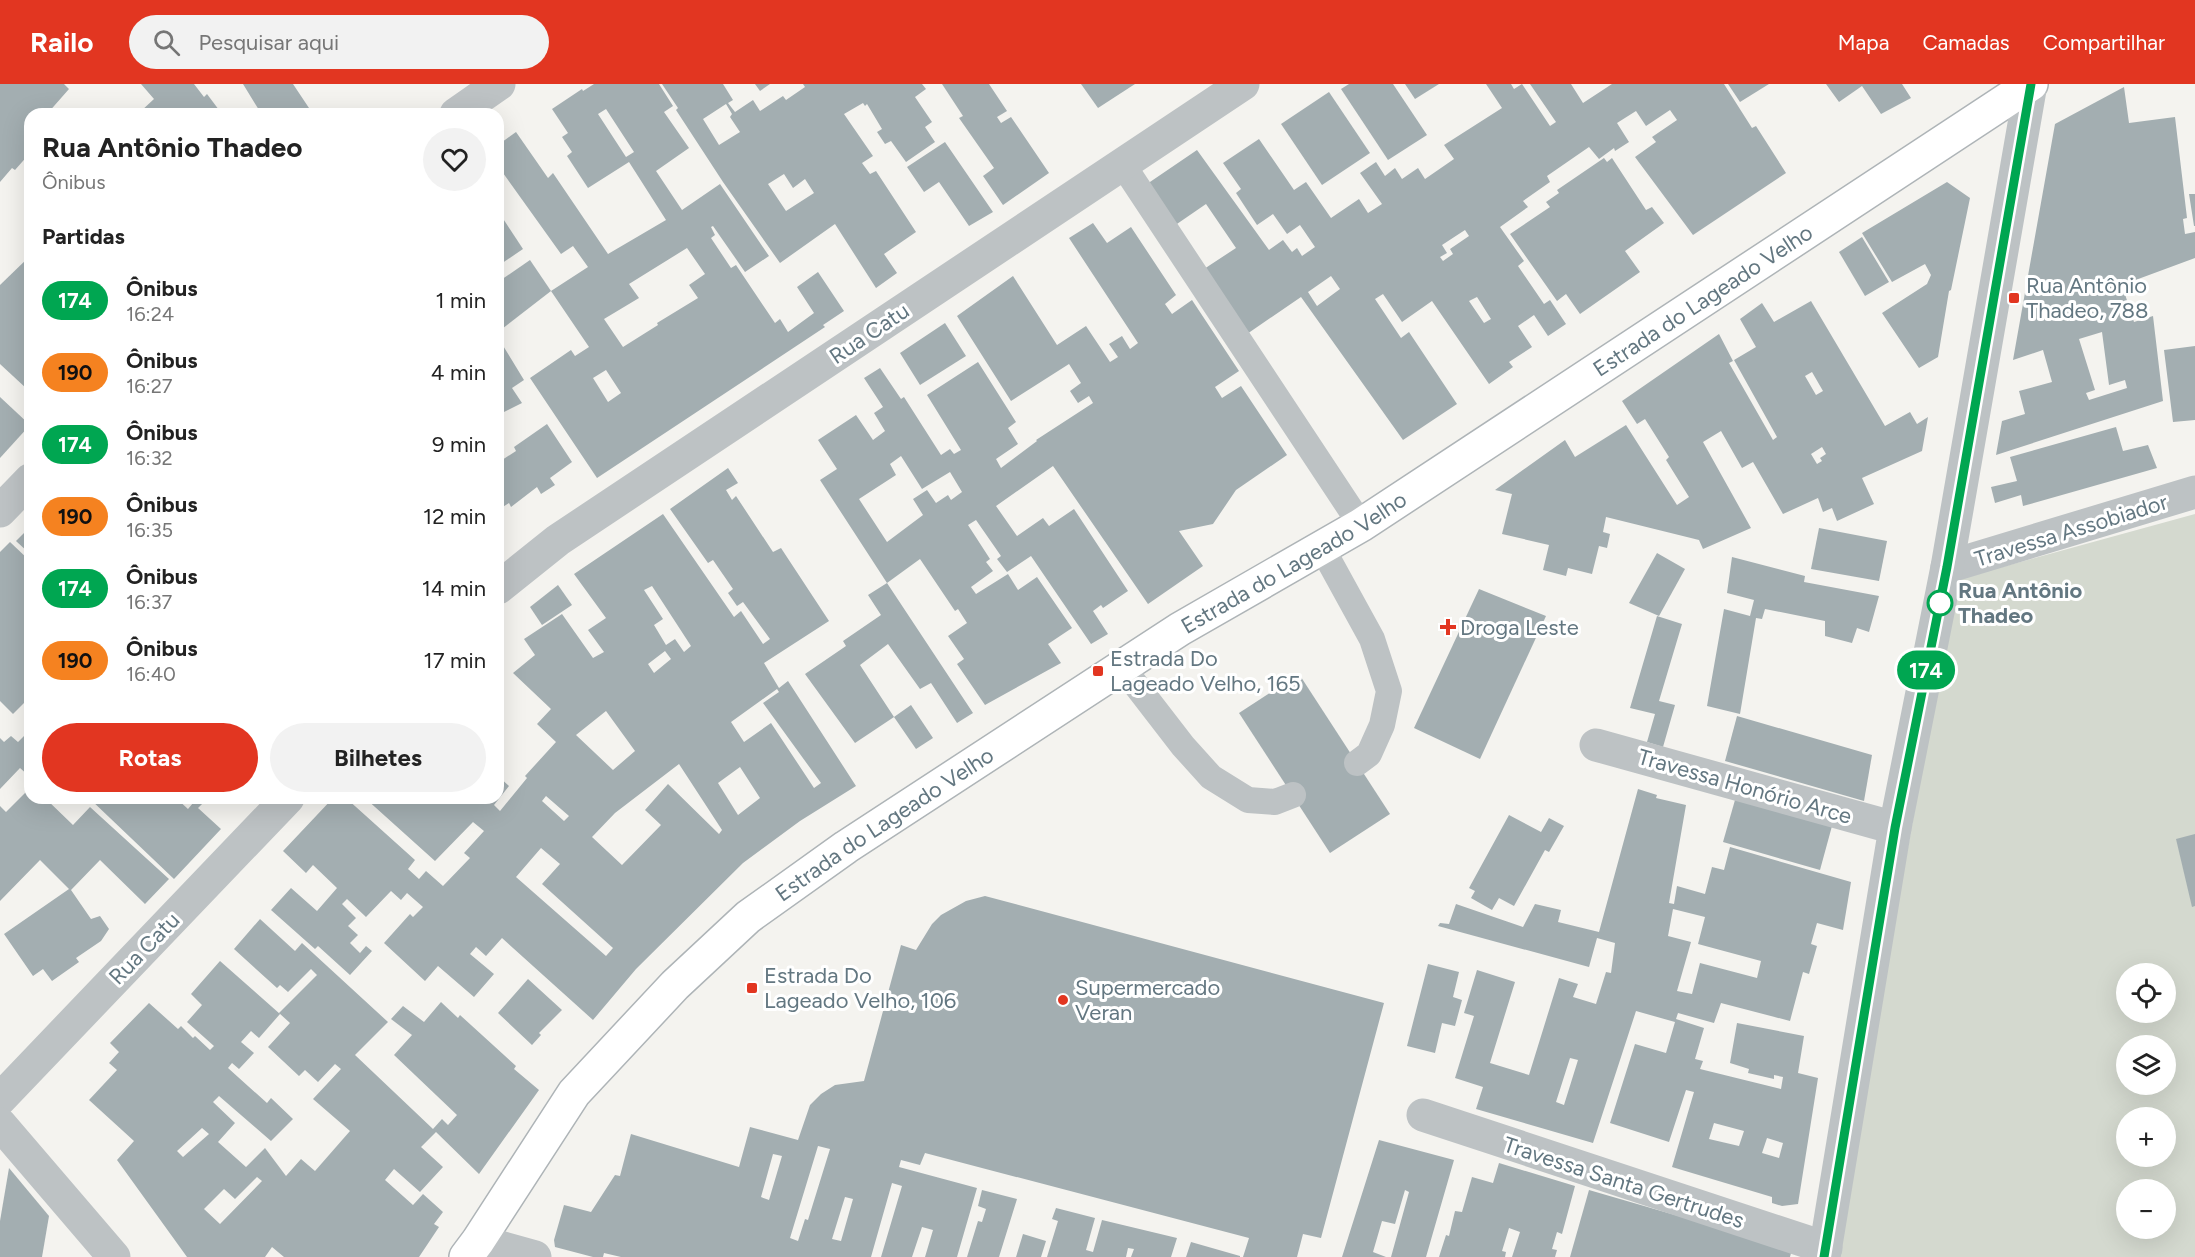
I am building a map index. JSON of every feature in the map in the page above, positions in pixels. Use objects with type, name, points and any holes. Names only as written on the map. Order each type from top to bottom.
[{"type":"main road","name":"Estrada do Lageado Velho","points":[[472,1249],[574,1093],[675,985],[748,917],[846,847],[1180,629],[1361,525],[2031,84]]},
{"type":"street","points":[[465,108],[499,84]]},
{"type":"street","name":"Rua Catu","points":[[504,583],[558,540],[1244,84]]},
{"type":"street","points":[[1825,1252],[1895,828],[1947,567],[2031,84]]},
{"type":"street","points":[[0,511],[24,486]]},
{"type":"street","name":"Travessa Assobiador","points":[[1947,567],[2195,492]]},
{"type":"street","name":"Travessa Honório Arce","points":[[1596,745],[1895,828]]},
{"type":"street","name":"Rua Catu","points":[[0,1099],[282,804]]},
{"type":"street","name":"Travessa Santa Gertrudes","points":[[1423,1116],[1825,1252]]},
{"type":"street","points":[[0,1124],[114,1257]]},
{"type":"street","points":[[472,1249],[535,1257]]},
{"type":"lane","points":[[1123,165],[1361,525]]},
{"type":"lane","points":[[1322,548],[1372,639],[1389,691],[1382,725],[1369,754],[1357,763]]},
{"type":"lane","points":[[1122,667],[1183,746],[1211,777],[1248,800],[1275,802],[1293,795]]},
{"type":"shaded area","points":[[2195,514],[2195,1257],[1837,1257],[1854,1147],[1945,642],[1962,578]]},
{"type":"building","points":[[0,84],[64,84],[69,89],[52,108],[24,108],[24,160],[15,170],[12,168],[0,182]]},
{"type":"building","points":[[141,84],[194,84],[204,97],[207,94],[218,108],[144,108],[154,99]]},
{"type":"building","points":[[243,84],[293,84],[309,108],[258,108]]},
{"type":"building","points":[[594,84],[659,84],[673,106],[664,112],[689,148],[656,171],[682,210],[720,184],[769,256],[745,272],[713,226],[711,227],[715,235],[711,238],[731,268],[736,265],[775,323],[780,319],[788,332],[814,313],[797,287],[818,272],[844,311],[823,325],[825,327],[597,478],[530,378],[571,350],[575,356],[589,347],[551,291],[588,267],[573,246],[561,254],[504,174],[504,141],[516,132],[548,178],[553,173],[608,254],[666,220],[629,162],[588,188],[567,156],[572,152],[562,137],[568,133],[552,109],[582,89],[583,91]],"holes":[[[606,109],[634,152],[626,157],[598,114]],[[687,248],[705,274],[689,285],[698,298],[623,347],[604,319],[639,298],[629,284]],[[606,370],[621,393],[608,402],[593,378]]]},
{"type":"building","points":[[662,84],[723,84],[733,100],[728,103],[735,112],[753,100],[760,111],[783,96],[786,100],[805,87],[803,84],[922,84],[926,89],[915,97],[932,122],[925,127],[935,142],[906,162],[891,141],[885,144],[877,132],[882,129],[867,104],[865,106],[863,103],[844,114],[873,156],[862,163],[870,174],[876,171],[916,232],[884,254],[897,273],[876,288],[835,224],[780,263],[723,182],[676,110],[678,108]],"holes":[[[726,104],[732,114],[730,117],[740,132],[719,145],[703,119]],[[784,174],[793,188],[805,179],[814,193],[786,211],[768,184]]]},
{"type":"building","points":[[755,84],[770,84],[760,91]]},
{"type":"building","points":[[942,84],[989,84],[1007,111],[997,117],[1001,123],[1011,117],[1049,173],[1003,205],[983,176],[994,168],[959,118],[963,116]]},
{"type":"building","points":[[1081,84],[1135,84],[1098,108]]},
{"type":"building","points":[[1349,84],[1393,84],[1427,135],[1388,160],[1341,89]]},
{"type":"building","points":[[1405,84],[1439,84],[1415,99]]},
{"type":"building","points":[[1486,84],[1511,84],[1514,89],[1522,84],[1550,126],[1556,122],[1530,84],[1571,84],[1583,103],[1612,84],[1724,84],[1752,128],[1756,126],[1786,173],[1693,235],[1635,157],[1656,142],[1652,137],[1677,120],[1670,110],[1646,126],[1636,111],[1617,123],[1629,142],[1615,151],[1614,148],[1599,159],[1589,147],[1547,176],[1550,182],[1523,201],[1528,207],[1500,227],[1524,261],[1518,266],[1544,304],[1550,300],[1566,324],[1548,336],[1534,315],[1518,326],[1532,347],[1509,362],[1513,367],[1489,384],[1432,301],[1402,322],[1383,294],[1375,299],[1401,338],[1409,332],[1457,404],[1403,440],[1301,297],[1247,334],[1204,269],[1236,248],[1206,204],[1174,226],[1147,184],[1197,150],[1269,250],[1283,240],[1292,252],[1297,248],[1302,256],[1315,247],[1300,225],[1287,234],[1273,214],[1257,225],[1236,193],[1241,189],[1223,163],[1259,139],[1294,190],[1306,182],[1331,218],[1359,199],[1368,213],[1382,204],[1360,173],[1376,162],[1385,176],[1395,168],[1402,179],[1418,168],[1425,179],[1454,159],[1444,145],[1502,108]],"holes":[[[1465,230],[1469,236],[1450,249],[1453,254],[1443,261],[1440,257],[1447,253],[1442,245]],[[1331,276],[1340,289],[1317,306],[1308,292]],[[1477,297],[1491,319],[1484,323],[1469,301]]]},
{"type":"building","points":[[1728,84],[1769,84],[1740,102]]},
{"type":"building","points":[[1826,84],[1902,84],[1911,98],[1881,114],[1862,86],[1839,102]]},
{"type":"building","points":[[2124,87],[2129,123],[2175,117],[2187,218],[2183,219],[2185,234],[2195,232],[2195,258],[2122,285],[2134,322],[2153,316],[2163,401],[1996,455],[2002,421],[2025,414],[2019,391],[2052,382],[2043,350],[2013,360],[2055,124]],"holes":[[[2102,332],[2109,385],[2125,380],[2127,388],[2089,400],[2086,393],[2095,390],[2079,339]]]},
{"type":"building","points":[[1329,92],[1370,153],[1322,185],[1281,124]]},
{"type":"building","points":[[945,142],[993,212],[969,226],[939,182],[924,192],[907,167]]},
{"type":"building","points":[[1604,158],[1607,162],[1612,158],[1646,210],[1652,207],[1664,223],[1625,251],[1640,272],[1580,314],[1566,294],[1557,301],[1510,234],[1550,207],[1546,202],[1559,193],[1557,190]]},
{"type":"building","points":[[1947,182],[1970,198],[1949,291],[1938,357],[1919,368],[1882,313],[1927,284],[1931,275],[1925,264],[1892,282],[1862,233]]},
{"type":"building","points":[[2189,194],[2195,194],[2195,226],[2194,226]]},
{"type":"building","points":[[504,220],[523,249],[504,262]]},
{"type":"building","points":[[1093,223],[1107,243],[1131,227],[1176,295],[1165,304],[1172,314],[1192,300],[1239,371],[1215,387],[1222,398],[1241,386],[1287,455],[1236,490],[1213,524],[1179,531],[1203,566],[1148,604],[1053,466],[996,506],[1017,536],[1043,518],[1049,526],[1074,509],[1128,591],[1103,608],[1101,605],[1093,611],[1108,634],[1091,644],[1031,556],[1007,572],[997,559],[1001,556],[976,520],[968,525],[990,559],[986,562],[993,571],[971,587],[976,594],[1008,574],[1018,590],[1037,577],[1072,628],[1048,644],[1061,663],[985,705],[957,664],[964,659],[948,636],[967,623],[958,609],[955,611],[920,559],[887,583],[820,480],[837,469],[818,440],[856,415],[873,440],[885,431],[874,413],[883,407],[864,378],[880,368],[901,399],[904,397],[941,455],[950,449],[954,454],[961,450],[927,395],[978,362],[1016,422],[1008,428],[1018,444],[996,459],[1001,468],[1036,440],[1093,403],[1089,396],[1078,403],[1070,391],[1081,383],[1069,364],[1011,401],[957,316],[1013,276],[1057,345],[1086,326],[1110,362],[1118,357],[1109,344],[1122,336],[1130,349],[1138,343],[1069,238]],"holes":[[[901,456],[922,489],[950,472],[962,492],[951,500],[948,495],[936,503],[927,490],[913,499],[923,515],[887,542],[859,499],[896,475],[890,464]]]},
{"type":"building","points":[[1862,237],[1889,282],[1865,296],[1839,252]]},
{"type":"building","points":[[530,260],[551,291],[504,327],[504,278]]},
{"type":"building","points":[[24,262],[24,386],[0,364],[0,285]]},
{"type":"building","points":[[1811,301],[1885,426],[1910,412],[1917,424],[1928,417],[1922,451],[1862,478],[1874,504],[1837,521],[1832,508],[1823,512],[1818,498],[1783,514],[1753,462],[1742,468],[1721,431],[1703,442],[1751,528],[1703,549],[1699,540],[1606,517],[1603,532],[1610,534],[1607,548],[1599,546],[1592,574],[1568,568],[1566,576],[1543,570],[1549,545],[1502,534],[1512,494],[1495,490],[1565,440],[1575,457],[1626,425],[1677,505],[1689,497],[1666,460],[1669,457],[1645,419],[1637,424],[1622,401],[1719,334],[1733,361],[1729,363],[1773,440],[1777,437],[1734,360],[1756,347],[1740,319],[1762,303],[1774,322]],"holes":[[[1812,372],[1823,391],[1816,395],[1805,376]],[[1822,447],[1826,454],[1817,464],[1811,454]]]},
{"type":"building","points":[[945,323],[966,356],[920,385],[900,353]]},
{"type":"building","points":[[2195,346],[2195,420],[2173,422],[2164,350]]},
{"type":"building","points":[[504,347],[524,380],[512,388],[522,403],[504,412]]},
{"type":"building","points":[[0,397],[24,419],[24,432],[0,458]]},
{"type":"building","points":[[547,424],[572,462],[550,478],[555,485],[541,494],[537,487],[511,507],[509,503],[504,506],[504,459],[516,451],[514,447]]},
{"type":"building","points":[[2116,427],[2123,451],[2148,445],[2157,468],[2023,506],[2021,495],[1995,503],[1991,487],[2017,481],[2010,457]]},
{"type":"building","points":[[728,468],[738,483],[726,490],[732,500],[736,496],[773,552],[781,548],[829,621],[764,663],[779,688],[788,681],[856,786],[800,821],[743,863],[636,969],[593,1020],[502,938],[486,956],[476,947],[470,954],[494,974],[474,997],[438,966],[425,981],[384,943],[410,914],[413,917],[423,907],[407,893],[401,900],[391,891],[366,917],[347,899],[342,904],[356,918],[348,926],[358,935],[350,943],[360,953],[366,946],[372,951],[350,975],[318,946],[315,949],[271,910],[291,888],[317,911],[337,888],[313,865],[306,873],[283,851],[327,804],[353,804],[415,860],[408,869],[419,879],[426,871],[443,886],[470,858],[464,853],[484,831],[473,822],[435,861],[372,804],[495,804],[500,811],[527,778],[525,776],[556,742],[537,724],[551,709],[513,673],[535,655],[524,639],[562,614],[593,658],[604,652],[588,630],[606,618],[574,574],[663,514],[734,617],[741,611],[763,644],[770,639],[743,602],[737,606],[728,593],[733,589],[713,560],[708,563],[670,509]],"holes":[[[652,586],[691,646],[684,652],[675,639],[666,645],[654,625],[663,619],[644,590]],[[665,651],[671,659],[654,673],[648,664]],[[777,689],[779,692],[763,703],[821,783],[814,788],[771,723],[744,742],[731,722]],[[606,711],[635,751],[613,770],[576,735]],[[679,764],[722,830],[719,834],[668,784],[645,810],[661,825],[622,865],[592,837],[615,813]],[[740,767],[760,798],[738,815],[718,783]],[[546,796],[569,816],[564,821],[542,801]],[[541,848],[560,864],[542,884],[613,948],[606,956],[516,877]]]},
{"type":"building","points":[[1819,528],[1887,541],[1879,581],[1811,569]]},
{"type":"building","points":[[24,533],[24,548],[16,541]]},
{"type":"building","points":[[10,542],[24,555],[24,703],[13,714],[0,701],[0,552]]},
{"type":"building","points":[[1657,553],[1685,569],[1659,616],[1629,603]]},
{"type":"building","points":[[1732,557],[1805,576],[1804,582],[1879,596],[1869,632],[1857,628],[1852,643],[1825,636],[1825,621],[1765,609],[1762,619],[1756,618],[1740,714],[1707,706],[1724,609],[1750,616],[1754,600],[1727,593]]},
{"type":"building","points":[[887,583],[973,713],[957,723],[931,683],[920,689],[888,644],[860,665],[894,717],[855,743],[805,674],[846,646],[843,641],[881,615],[868,595]]},
{"type":"building","points":[[558,585],[572,605],[542,625],[530,607]]},
{"type":"building","points":[[1479,589],[1546,616],[1480,759],[1414,728]]},
{"type":"building","points":[[1657,616],[1682,624],[1659,701],[1675,705],[1663,747],[1647,742],[1655,714],[1630,708]]},
{"type":"building","points":[[1299,674],[1390,814],[1330,853],[1239,713]]},
{"type":"building","points":[[911,705],[933,738],[916,749],[894,717]]},
{"type":"building","points":[[1737,716],[1872,755],[1864,801],[1725,761]]},
{"type":"building","points":[[11,736],[18,742],[24,736],[24,772],[20,768],[0,789],[0,738],[4,742]]},
{"type":"building","points":[[504,781],[509,786],[504,792]]},
{"type":"building","points":[[1638,789],[1657,795],[1656,798],[1686,805],[1669,903],[1674,904],[1677,886],[1705,894],[1712,867],[1724,870],[1730,847],[1851,882],[1843,930],[1817,923],[1811,944],[1817,946],[1809,974],[1803,972],[1790,1021],[1721,1003],[1714,1023],[1678,1013],[1676,1019],[1704,1028],[1695,1059],[1703,1061],[1700,1069],[1781,1089],[1783,1077],[1774,1075],[1774,1079],[1748,1073],[1749,1069],[1730,1063],[1737,1023],[1804,1036],[1798,1073],[1818,1078],[1798,1204],[1782,1206],[1772,1203],[1772,1197],[1672,1167],[1694,1092],[1686,1090],[1669,1142],[1610,1123],[1635,1044],[1666,1053],[1675,1022],[1636,1011],[1593,1143],[1476,1109],[1483,1087],[1455,1078],[1474,1016],[1464,1013],[1477,970],[1515,982],[1490,1063],[1529,1075],[1559,978],[1578,984],[1573,997],[1596,1004],[1606,972],[1611,973],[1615,943],[1597,938],[1589,967],[1438,926],[1440,923],[1449,924],[1456,904],[1523,927],[1535,904],[1561,910],[1558,922],[1599,932]],"holes":[[[1673,909],[1705,917],[1698,944],[1761,961],[1757,978],[1700,963],[1692,994],[1677,991],[1691,942],[1668,936]],[[1570,1058],[1578,1060],[1564,1105],[1556,1102]],[[1714,1123],[1744,1131],[1739,1146],[1709,1139]],[[1767,1138],[1783,1143],[1779,1158],[1762,1153]]]},
{"type":"building","points":[[24,794],[24,804],[51,804],[73,825],[90,807],[169,879],[145,904],[100,860],[71,890],[91,919],[100,916],[109,929],[101,941],[76,958],[79,962],[52,981],[43,969],[33,976],[4,934],[69,889],[40,860],[0,901],[0,806],[6,812]]},
{"type":"building","points":[[1735,800],[1832,826],[1820,870],[1723,842]]},
{"type":"building","points":[[95,804],[183,804],[188,809],[192,804],[202,804],[198,808],[221,829],[174,879]]},
{"type":"building","points":[[1509,815],[1541,832],[1549,818],[1564,826],[1549,852],[1545,850],[1514,906],[1499,898],[1492,910],[1471,898],[1475,891],[1469,888]]},
{"type":"building","points":[[2195,834],[2195,906],[2192,907],[2176,839]]},
{"type":"building","points":[[985,896],[1384,1003],[1321,1238],[1303,1234],[1297,1257],[1243,1257],[1249,1238],[925,1153],[920,1165],[901,1160],[899,1167],[977,1188],[957,1257],[925,1257],[933,1230],[922,1227],[912,1257],[881,1257],[902,1186],[892,1183],[871,1257],[621,1257],[604,1253],[603,1257],[593,1257],[555,1247],[554,1240],[564,1205],[591,1212],[615,1175],[620,1176],[631,1134],[739,1167],[750,1127],[798,1140],[810,1105],[821,1094],[835,1085],[864,1081],[901,945],[916,950],[932,924],[941,915],[966,901]],"holes":[[[818,1146],[830,1149],[808,1220],[805,1219],[798,1241],[790,1238]],[[773,1154],[782,1156],[769,1200],[761,1197]],[[845,1197],[853,1199],[841,1241],[832,1239]]]},
{"type":"building","points":[[260,919],[295,951],[302,943],[388,1022],[355,1055],[433,1129],[442,1119],[448,1125],[457,1115],[394,1055],[412,1035],[391,1019],[403,1006],[424,1022],[441,1002],[458,1018],[460,1015],[516,1066],[514,1069],[539,1090],[479,1174],[436,1132],[421,1147],[443,1167],[420,1192],[394,1169],[385,1180],[413,1205],[423,1194],[443,1212],[434,1224],[439,1227],[419,1257],[284,1257],[272,1247],[265,1257],[187,1257],[117,1160],[134,1141],[89,1100],[117,1070],[109,1063],[119,1052],[110,1043],[149,1003],[178,1029],[181,1026],[210,1050],[214,1046],[187,1022],[202,1005],[191,994],[220,961],[280,1014],[259,1038],[251,1031],[241,1042],[254,1053],[239,1069],[232,1063],[228,1068],[267,1103],[271,1098],[293,1119],[271,1141],[219,1096],[213,1102],[235,1123],[218,1142],[246,1167],[265,1148],[286,1176],[301,1159],[315,1171],[350,1131],[313,1099],[341,1069],[335,1064],[318,1082],[305,1070],[299,1076],[268,1047],[290,1023],[279,1013],[317,975],[311,969],[288,992],[280,985],[277,988],[234,949]],"holes":[[[202,1128],[209,1134],[183,1157],[177,1151]],[[257,1177],[262,1181],[220,1224],[204,1209],[224,1189],[235,1199]]]},
{"type":"building","points":[[1428,964],[1459,972],[1453,997],[1462,1000],[1455,1026],[1442,1023],[1435,1053],[1407,1046]]},
{"type":"building","points":[[528,979],[562,1010],[539,1033],[541,1035],[532,1045],[498,1013]]},
{"type":"building","points":[[1379,1140],[1454,1160],[1426,1257],[1391,1257],[1409,1192],[1405,1190],[1395,1224],[1382,1221],[1373,1252],[1386,1257],[1342,1257]]},
{"type":"building","points":[[1499,1163],[1575,1186],[1562,1234],[1557,1232],[1552,1249],[1557,1250],[1555,1257],[1512,1257],[1520,1232],[1509,1228],[1502,1251],[1506,1252],[1505,1257],[1439,1257],[1446,1235],[1449,1236],[1455,1211],[1462,1212],[1472,1177],[1493,1183]]},
{"type":"building","points":[[9,1168],[49,1216],[42,1257],[0,1257],[0,1221]]},
{"type":"building","points":[[982,1190],[1017,1199],[999,1257],[967,1257],[978,1221],[982,1222],[986,1209],[978,1206]]},
{"type":"building","points":[[1589,1190],[1792,1249],[1790,1257],[1570,1257]]},
{"type":"building","points":[[1056,1208],[1095,1218],[1086,1250],[1093,1252],[1102,1220],[1177,1238],[1171,1257],[1131,1257],[1134,1249],[1128,1248],[1126,1257],[1047,1257],[1058,1221],[1052,1219]]},
{"type":"building","points":[[1023,1234],[1046,1241],[1041,1257],[1016,1257]]},
{"type":"building","points":[[1191,1242],[1240,1256],[1240,1257],[1186,1257]]},
{"type":"bus line","name":"174","points":[[1824,1257],[1895,828],[1947,567],[2031,84]]},
{"type":"place","name":"Rua Antônio Thadeo, 788","points":[[2014,298]]},
{"type":"place","name":"Rua Antônio Thadeo","points":[[1940,603]]},
{"type":"place","name":"Droga Leste","points":[[1448,627]]},
{"type":"place","name":"Estrada Do Lageado Velho, 165","points":[[1098,671]]},
{"type":"place","name":"Estrada Do Lageado Velho, 106","points":[[752,988]]},
{"type":"place","name":"Supermercado Veran","points":[[1063,1000]]}]
